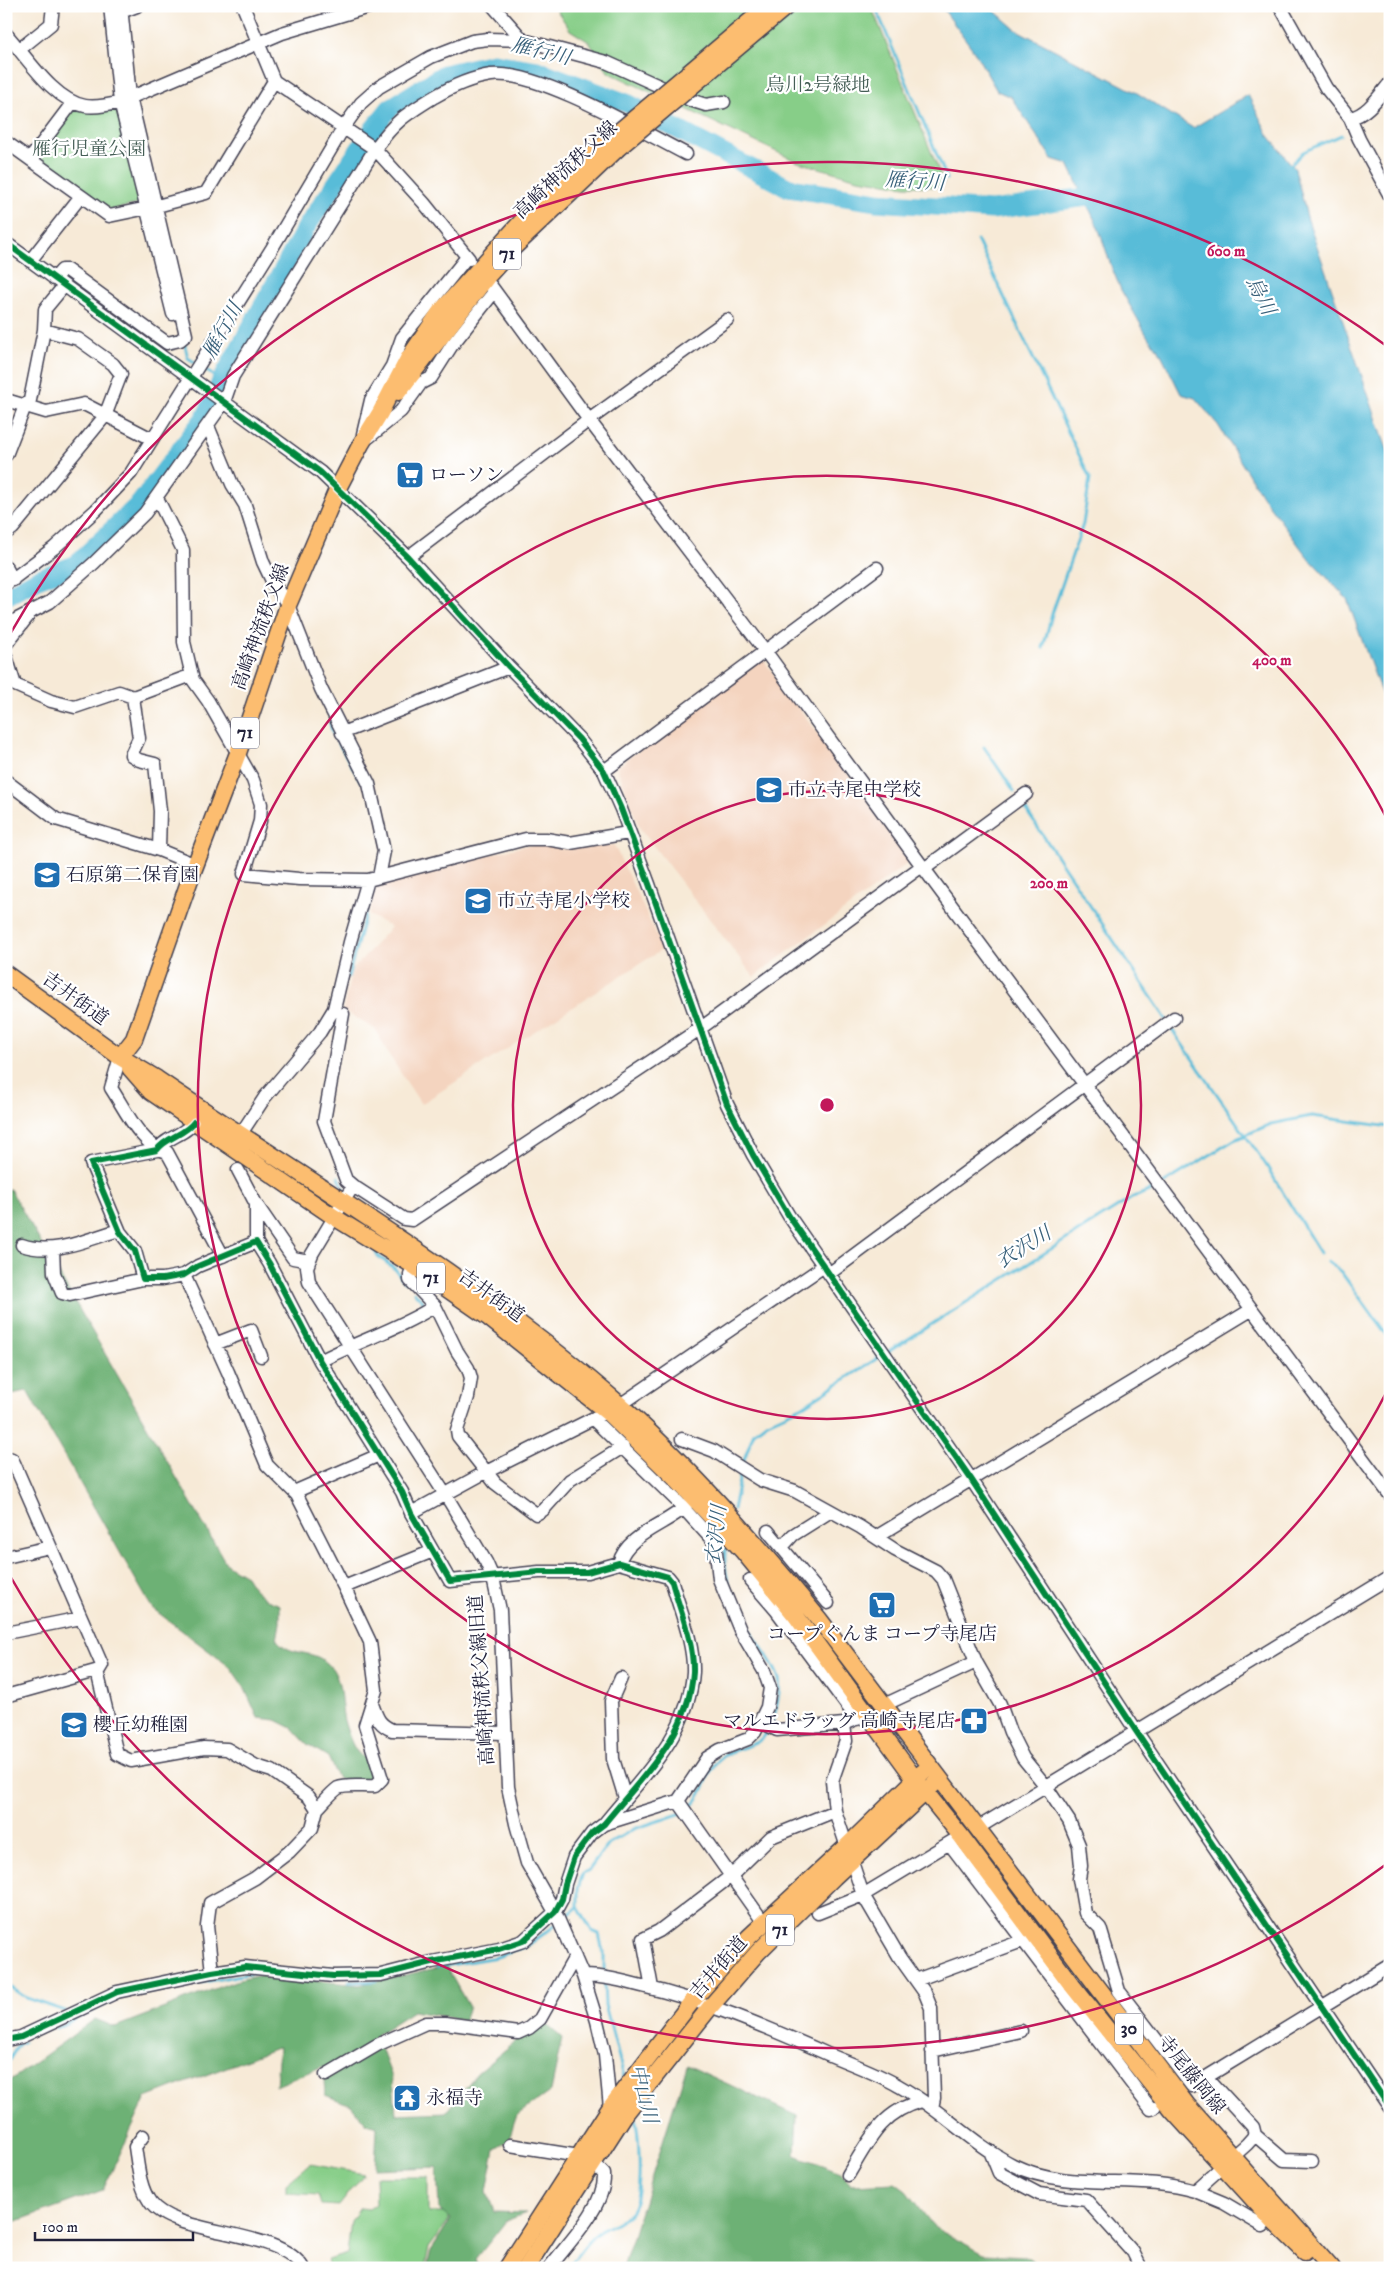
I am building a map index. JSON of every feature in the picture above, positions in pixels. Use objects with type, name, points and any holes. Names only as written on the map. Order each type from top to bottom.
[{"type":"main road","name":"高崎神流秩父線","points":[[613,144],[768,6]]},
{"type":"main road","name":"高崎神流秩父線","points":[[120,1057],[134,1039],[238,753],[288,605],[337,490],[408,359],[440,312],[532,210],[787,6]]},
{"type":"main road","name":"吉井街道","points":[[9,979],[120,1057],[157,1078],[240,1135],[422,1254],[495,1306],[606,1412],[742,1550],[796,1616],[862,1717]]},
{"type":"main road","name":"吉井街道","points":[[120,1057],[152,1092],[194,1122],[334,1217],[414,1266],[490,1318],[722,1505],[819,1619],[884,1705]]},
{"type":"main road","name":"71","points":[[884,1705],[939,1780]]},
{"type":"main road","name":"71","points":[[862,1717],[925,1792]]},
{"type":"main road","name":"吉井街道","points":[[618,2106],[639,2096],[711,2006],[758,1952],[849,1854],[915,1778],[929,1766]]},
{"type":"main road","name":"吉井街道","points":[[618,2106],[634,2075],[693,2000],[764,1923],[939,1780]]},
{"type":"main road","name":"寺尾藤岡線","points":[[939,1780],[962,1836]]},
{"type":"main road","name":"寺尾藤岡線","points":[[925,1792],[962,1836],[1071,1984],[1172,2110],[1227,2162],[1332,2268]]},
{"type":"main road","name":"71","points":[[526,2268],[586,2159],[618,2106]]},
{"type":"main road","name":"71","points":[[507,2268],[586,2159]]},
{"type":"main road","name":"寺尾藤岡線","points":[[1227,2162],[1274,2222],[1323,2268]]},
{"type":"street","points":[[20,49],[51,24],[53,6]]},
{"type":"street","points":[[6,456],[25,406],[30,400],[44,330],[45,309],[59,283],[62,270],[67,270],[167,344],[180,340],[152,207],[125,100],[116,10],[137,6]]},
{"type":"street","points":[[243,6],[274,81],[375,149],[424,203],[468,258],[402,338],[392,366],[371,400],[361,444]]},
{"type":"street","points":[[6,34],[54,90],[72,102],[94,106],[125,100],[282,33],[372,6]]},
{"type":"street","points":[[494,6],[523,40]]},
{"type":"street","points":[[1280,6],[1334,100],[1350,118],[1359,139],[1390,196]]},
{"type":"street","points":[[6,567],[10,582],[54,548],[96,510],[131,473],[271,250],[344,127],[361,104],[380,86],[431,57],[472,41],[488,39],[523,40],[567,54],[606,62],[690,100],[706,105],[724,102]]},
{"type":"street","points":[[6,624],[50,602],[94,563],[145,513],[157,498],[224,402],[233,376],[375,149],[398,120],[452,87],[492,75],[528,79],[552,86],[686,154]]},
{"type":"street","points":[[6,142],[109,216],[152,207],[206,193],[274,81]]},
{"type":"street","points":[[1350,118],[1358,116],[1365,111],[1390,83]]},
{"type":"street","points":[[30,159],[72,102]]},
{"type":"street","points":[[30,262],[81,196]]},
{"type":"street","points":[[8,248],[320,472],[408,557],[509,667],[579,739],[604,771],[621,809],[628,833],[701,1028],[726,1104],[752,1155],[788,1216],[971,1479],[1136,1732],[1390,2108]]},
{"type":"street","points":[[361,444],[401,411],[421,382],[431,378],[452,345],[493,289],[589,420],[766,652],[923,868],[1390,1495]]},
{"type":"street","points":[[408,557],[589,420],[727,320]]},
{"type":"street","points":[[6,533],[13,528],[105,416],[121,374],[113,364],[78,339],[44,330]]},
{"type":"street","points":[[6,400],[46,412],[84,404],[152,439]]},
{"type":"street","points":[[208,426],[232,484],[245,505],[263,562],[274,585],[288,605],[321,689],[342,733],[370,784],[384,851],[350,942],[334,1009],[320,1032],[265,1097],[240,1135]]},
{"type":"street","points":[[157,498],[183,550],[184,642],[192,675],[253,780],[261,804],[260,821],[244,874],[299,879],[373,879],[526,839],[546,839],[570,843],[628,833]]},
{"type":"street","points":[[604,771],[877,568]]},
{"type":"street","points":[[6,644],[31,612]]},
{"type":"street","points":[[6,656],[15,685],[51,701],[75,707],[119,692],[133,697],[192,675]]},
{"type":"street","points":[[342,733],[509,667]]},
{"type":"street","points":[[133,697],[139,738],[131,755],[139,760],[155,764],[160,811],[159,850]]},
{"type":"street","points":[[6,781],[56,819],[159,850],[196,865]]},
{"type":"street","points":[[343,1014],[324,1121],[346,1180],[404,1219],[412,1220],[701,1028],[1026,794]]},
{"type":"street","points":[[411,1513],[486,1472],[606,1412],[827,1270],[1174,1018]]},
{"type":"street","points":[[120,1057],[112,1088],[144,1136],[157,1150]]},
{"type":"street","points":[[157,1150],[161,1145],[189,1129],[194,1122]]},
{"type":"street","points":[[143,1279],[135,1251],[119,1230],[91,1163],[157,1150],[167,1152],[223,1256]]},
{"type":"street","points":[[238,1170],[256,1204],[293,1258],[309,1261],[353,1186]]},
{"type":"street","points":[[6,2040],[21,2037],[117,1992],[212,1972],[245,1968],[333,1976],[381,1975],[432,1962],[499,1949],[523,1941],[555,1912],[562,1899],[574,1857],[592,1833],[604,1824],[669,1745],[680,1723],[688,1697],[693,1671],[690,1645],[672,1582],[668,1577],[619,1563],[587,1572],[539,1572],[450,1581],[411,1513],[402,1492],[320,1361],[269,1263],[256,1242],[256,1204]]},
{"type":"street","points":[[22,1245],[31,1248],[53,1250],[119,1230]]},
{"type":"street","points":[[53,1250],[54,1273],[62,1293],[70,1295],[143,1279],[163,1280],[184,1275],[198,1266],[256,1242]]},
{"type":"street","name":"高崎神流秩父線旧道","points":[[309,1261],[307,1267],[310,1282],[445,1494],[486,1562],[493,1578],[500,1610],[504,1733],[508,1786],[516,1824],[528,1863],[555,1912],[583,1976],[598,2021],[618,2106]]},
{"type":"street","points":[[414,1266],[410,1274],[410,1280],[434,1306],[468,1368],[471,1378],[468,1397],[457,1430],[458,1436],[495,1483],[536,1514],[543,1510],[570,1480],[623,1448]]},
{"type":"street","points":[[184,1275],[267,1465],[294,1492],[344,1587],[370,1642],[377,1680],[376,1690],[365,1725],[382,1779],[375,1786],[338,1788],[317,1808],[312,1828],[289,1852],[255,1878],[210,1903],[207,1926],[212,1972]]},
{"type":"street","points":[[320,1361],[350,1345],[411,1320],[434,1306]]},
{"type":"street","points":[[876,1538],[1251,1310]]},
{"type":"street","points":[[215,1344],[251,1330],[261,1356]]},
{"type":"street","points":[[604,1824],[678,1801],[707,1758],[720,1750],[748,1739],[761,1722],[768,1707],[770,1688],[764,1671],[740,1630],[719,1579],[715,1543],[685,1507],[623,1448],[606,1412]]},
{"type":"street","points":[[682,1440],[714,1451],[760,1480],[795,1491],[894,1550],[936,1571],[942,1579],[976,1662],[1000,1704],[1023,1758],[1046,1785],[1069,1821],[1079,1845],[1081,1866],[1079,1879],[1085,1913],[1100,1928],[1119,1991],[1190,2086],[1390,1964]]},
{"type":"street","points":[[294,1492],[379,1455]]},
{"type":"street","points":[[6,1457],[12,1459],[14,1463],[102,1665],[100,1670],[97,1671],[6,1696]]},
{"type":"street","points":[[619,1563],[626,1550],[638,1537],[677,1515],[685,1507]]},
{"type":"street","points":[[782,1546],[794,1534],[831,1511]]},
{"type":"street","points":[[768,1531],[828,1602]]},
{"type":"street","points":[[6,1557],[50,1547]]},
{"type":"street","points":[[344,1587],[433,1551]]},
{"type":"street","points":[[818,1912],[863,1895],[1390,1577]]},
{"type":"street","points":[[750,1580],[862,1717],[844,1724],[777,1730],[761,1722]]},
{"type":"street","points":[[6,1633],[81,1618]]},
{"type":"street","points":[[884,1705],[976,1662]]},
{"type":"street","points":[[97,1671],[117,1754],[131,1761],[204,1748],[227,1749],[256,1766],[272,1771],[309,1796],[317,1808]]},
{"type":"street","points":[[622,1678],[611,1701],[613,1759],[625,1798]]},
{"type":"street","points":[[372,1704],[378,1721],[382,1726],[392,1730],[504,1733]]},
{"type":"street","points":[[844,1724],[846,1741],[832,1781],[834,1811],[863,1895],[900,1958],[925,1993],[930,2008],[934,2098],[927,2104],[907,2104],[892,2114],[882,2124],[848,2175]]},
{"type":"street","points":[[678,1801],[764,1923]]},
{"type":"street","points":[[652,1988],[643,1939],[659,1931],[731,1876],[771,1837],[834,1811]]},
{"type":"street","points":[[962,1836],[1022,1941],[1151,2109],[1154,2108]]},
{"type":"street","points":[[916,1980],[1022,1941]]},
{"type":"street","points":[[326,2075],[377,2045],[426,2023],[445,2023],[518,2033],[529,2028],[540,2019],[575,1957]]},
{"type":"street","points":[[583,1976],[610,1978],[652,1988],[711,2006],[881,2077],[927,2104],[990,2151],[1013,2165],[1053,2178],[1148,2182],[1195,2191],[1224,2203],[1263,2226]]},
{"type":"street","points":[[932,2051],[1022,2031]]},
{"type":"street","points":[[1195,2191],[1251,2141],[1255,2134],[1254,2127],[1207,2077]]},
{"type":"street","points":[[1255,2134],[1284,2160],[1312,2161]]},
{"type":"street","points":[[143,2136],[135,2147],[143,2188],[151,2204],[168,2217],[274,2246],[300,2263],[302,2268]]},
{"type":"street","points":[[510,2145],[586,2159],[604,2174],[605,2184],[600,2197],[584,2223],[548,2268]]},
{"type":"street","points":[[990,2151],[999,2173],[1039,2194],[1086,2200],[1133,2252],[1141,2268]]},
{"type":"shaded area","points":[[760,661],[764,661],[912,860],[754,977],[639,827],[617,767]]},
{"type":"shaded area","points":[[545,844],[562,849],[614,845],[663,949],[421,1104],[387,1052],[376,1030],[343,1010],[352,970],[391,927],[369,915],[376,887],[404,876],[447,868],[446,865],[524,846]]},
{"type":"green space","name":"烏川2号緑地","points":[[554,6],[871,6],[944,183],[938,187],[905,186],[858,179],[798,162],[608,72],[589,42],[570,30]]},
{"type":"green space","name":"雁行児童公園","points":[[115,109],[118,111],[141,199],[138,204],[111,210],[39,159],[38,154],[73,110]]},
{"type":"green space","points":[[10,1189],[227,1565],[246,1576],[254,1589],[267,1600],[280,1605],[280,1623],[277,1640],[289,1649],[321,1658],[332,1669],[339,1683],[343,1716],[351,1740],[358,1753],[374,1767],[378,1777],[360,1781],[338,1779],[328,1757],[307,1744],[292,1728],[276,1720],[258,1718],[244,1687],[230,1667],[152,1608],[27,1391],[6,1395],[6,1191]]},
{"type":"green space","points":[[446,1966],[469,2007],[464,2020],[413,2011],[376,2035],[393,2080],[396,2114],[446,2112],[477,2073],[541,2020],[562,2038],[551,2091],[517,2115],[508,2141],[495,2149],[487,2192],[494,2212],[526,2213],[506,2221],[476,2259],[480,2268],[427,2268],[431,2250],[451,2219],[439,2209],[437,2167],[375,2169],[377,2127],[366,2123],[351,2105],[325,2095],[323,2066],[276,2086],[279,2047],[146,2098],[103,2190],[6,2225],[6,2089],[11,2080],[95,2019],[115,2027],[235,1981],[261,1975],[359,1985]]},
{"type":"green space","points":[[687,2065],[797,2116],[795,2155],[841,2172],[851,2185],[895,2183],[906,2191],[935,2228],[984,2254],[1026,2256],[1043,2268],[623,2268]]},
{"type":"green space","points":[[310,2164],[364,2174],[339,2206],[321,2205],[318,2195],[286,2193],[286,2184]]},
{"type":"green space","points":[[375,2177],[428,2177],[428,2213],[449,2213],[449,2220],[429,2247],[425,2268],[329,2268],[327,2260],[347,2254],[351,2221],[360,2208],[369,2209],[376,2204]]},
{"type":"water","name":"烏川","points":[[941,6],[989,6],[1015,29],[1137,93],[1193,128],[1248,95],[1269,136],[1295,169],[1307,217],[1390,458],[1390,717],[1347,599],[1306,555],[1262,496],[1218,425],[1195,398],[1181,394],[1159,350],[1149,339],[1121,290],[1098,227],[1068,164],[1052,159],[1011,97],[997,91],[974,51]]},
{"type":"waterway","points":[[875,6],[947,179]]},
{"type":"waterway","name":"雁行川","points":[[6,596],[40,578],[75,565],[140,503],[205,417],[221,381],[307,226],[371,132],[390,108],[444,74],[493,63],[537,70],[629,104],[789,188],[877,202],[992,210],[1109,194]]},
{"type":"waterway","points":[[1289,167],[1303,152],[1341,135]]},
{"type":"waterway","points":[[977,240],[1090,478],[1083,524],[1052,614],[1043,648]]},
{"type":"waterway","points":[[184,342],[188,358],[196,363]]},
{"type":"waterway","points":[[201,367],[221,381]]},
{"type":"waterway","points":[[330,723],[332,732],[361,781]]},
{"type":"waterway","points":[[984,747],[1014,791]]},
{"type":"waterway","points":[[1024,807],[1166,1019]]},
{"type":"waterway","points":[[348,977],[374,882]]},
{"type":"waterway","points":[[1171,1028],[1266,1165],[1320,1253]]},
{"type":"waterway","name":"衣沢川","points":[[1163,1184],[1234,1140],[1271,1124],[1312,1116],[1390,1127]]},
{"type":"waterway","points":[[319,1123],[323,1136]]},
{"type":"waterway","points":[[339,1177],[345,1192]]},
{"type":"waterway","name":"衣沢川","points":[[886,1353],[1132,1198],[1158,1187]]},
{"type":"waterway","points":[[374,1249],[378,1256],[395,1269],[405,1282]]},
{"type":"waterway","points":[[1328,1262],[1341,1272],[1390,1339]]},
{"type":"waterway","points":[[414,1292],[423,1302]]},
{"type":"waterway","name":"衣沢川","points":[[742,1465],[754,1432],[766,1423],[803,1406],[881,1356]]},
{"type":"waterway","name":"衣沢川","points":[[733,1509],[741,1471]]},
{"type":"waterway","name":"衣沢川","points":[[726,1542],[725,1565],[733,1598],[743,1619],[770,1659],[779,1679],[778,1702],[771,1724]]},
{"type":"waterway","name":"衣沢川","points":[[687,1809],[699,1796],[717,1762],[724,1756],[760,1740],[769,1729]]},
{"type":"waterway","name":"衣沢川","points":[[578,1907],[578,1889],[583,1873],[589,1870],[608,1844],[634,1829],[682,1813]]},
{"type":"waterway","name":"中山川","points":[[578,1907],[592,1931],[599,1934],[604,1956],[604,1975]]},
{"type":"waterway","name":"衣沢川","points":[[563,1919],[578,1907]]},
{"type":"waterway","name":"衣沢川","points":[[437,1967],[497,1957],[527,1946],[556,1925]]},
{"type":"waterway","name":"衣沢川","points":[[149,1992],[253,1973]]},
{"type":"waterway","name":"衣沢川","points":[[349,1982],[377,1981]]},
{"type":"waterway","name":"中山川","points":[[604,1982],[605,2005],[625,2080]]},
{"type":"waterway","points":[[6,1984],[26,1998],[65,2011]]},
{"type":"waterway","name":"衣沢川","points":[[56,2028],[123,1996]]},
{"type":"waterway","name":"衣沢川","points":[[6,2065],[19,2044],[23,2042]]},
{"type":"waterway","name":"中山川","points":[[568,2268],[584,2246],[595,2235],[627,2216],[635,2204],[638,2192],[639,2164],[634,2113]]},
{"type":"cycle path","points":[[6,243],[320,472],[408,557],[509,667],[579,739],[604,771],[621,809],[649,884],[727,1104],[753,1155],[789,1216],[971,1479],[1136,1731],[1390,2108]]},
{"type":"cycle path","points":[[6,2040],[21,2037],[117,1992],[212,1972],[245,1967],[333,1976],[381,1975],[432,1962],[499,1949],[523,1941],[555,1912],[562,1899],[574,1857],[592,1833],[604,1824],[661,1754],[683,1716],[690,1695],[693,1672],[691,1649],[672,1582],[668,1577],[619,1563],[587,1572],[539,1572],[450,1581],[411,1513],[402,1492],[320,1361],[269,1263],[256,1242],[198,1266],[184,1275],[163,1279],[143,1279],[135,1251],[120,1232],[91,1163],[157,1150],[165,1142],[186,1130],[194,1122]]},
{"type":"place","name":"ローソン","points":[[410,475]]},
{"type":"place","name":"市立寺尾中学校","points":[[769,790]]},
{"type":"place","name":"石原第二保育園","points":[[47,875]]},
{"type":"place","name":"市立寺尾小学校","points":[[478,901]]},
{"type":"place","name":"コープぐんま コープ寺尾店","points":[[882,1605]]},
{"type":"place","name":"マルエドラッグ 高崎寺尾店","points":[[974,1721]]},
{"type":"place","name":"櫻丘幼稚園","points":[[74,1725]]},
{"type":"place","name":"永福寺","points":[[407,2098]]}]
